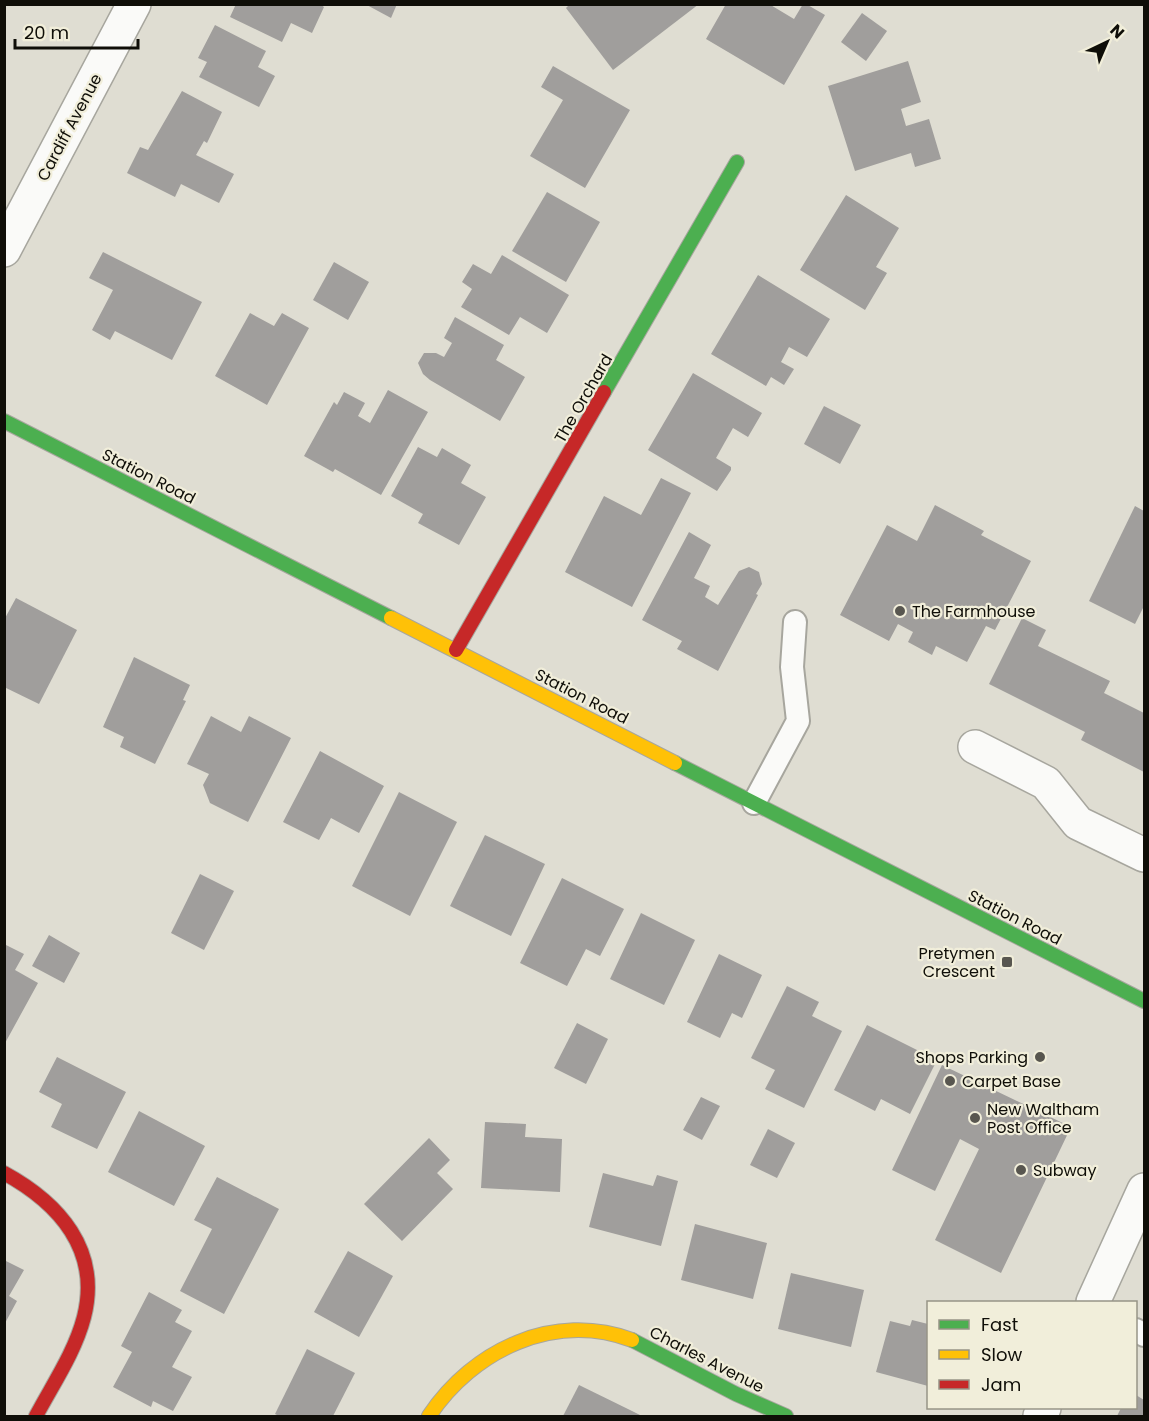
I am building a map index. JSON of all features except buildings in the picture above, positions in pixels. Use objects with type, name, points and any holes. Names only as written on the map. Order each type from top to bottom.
[{"type":"main road","name":"The Orchard","points":[[456,651],[737,162]]},
{"type":"main road","name":"Station Road","points":[[4,421],[1144,1001]]},
{"type":"main road","points":[[4,1173],[33,1188],[66,1218],[84,1258],[87,1303],[73,1345],[36,1416]]},
{"type":"main road","name":"Charles Avenue","points":[[429,1416],[447,1389],[462,1373],[494,1350],[529,1336],[568,1330],[602,1331],[645,1345],[735,1394],[786,1416]]},
{"type":"street","name":"Cardiff Avenue","points":[[4,250],[134,4]]},
{"type":"street","points":[[975,747],[1046,783],[1078,823],[1143,850]]},
{"type":"street","points":[[1093,1301],[1144,1190]]},
{"type":"lane","points":[[754,803],[798,721],[792,667],[795,622]]},
{"type":"traffic: fast","points":[[604,392],[737,162]]},
{"type":"traffic: fast","points":[[4,421],[391,618]]},
{"type":"traffic: fast","points":[[675,763],[1144,1001]]},
{"type":"traffic: fast","points":[[632,1340],[736,1394],[786,1416]]},
{"type":"traffic: slow","points":[[391,618],[675,763]]},
{"type":"traffic: slow","points":[[429,1416],[468,1372],[492,1355],[518,1342],[545,1334],[574,1330],[603,1332],[632,1340]]},
{"type":"traffic: jam","points":[[456,650],[604,392]]},
{"type":"traffic: jam","points":[[4,1173],[24,1185],[58,1214],[71,1231],[81,1250],[86,1270],[88,1293],[80,1330],[36,1416]]},
{"type":"place","name":"The Farmhouse","points":[[900,611]]},
{"type":"place","name":"Pretymen Crescent","points":[[1007,962]]},
{"type":"place","name":"Shops Parking","points":[[1040,1057]]},
{"type":"place","name":"Carpet Base","points":[[950,1081]]},
{"type":"place","name":"New Waltham Post Office","points":[[975,1118]]},
{"type":"place","name":"Subway","points":[[1021,1170]]}]
